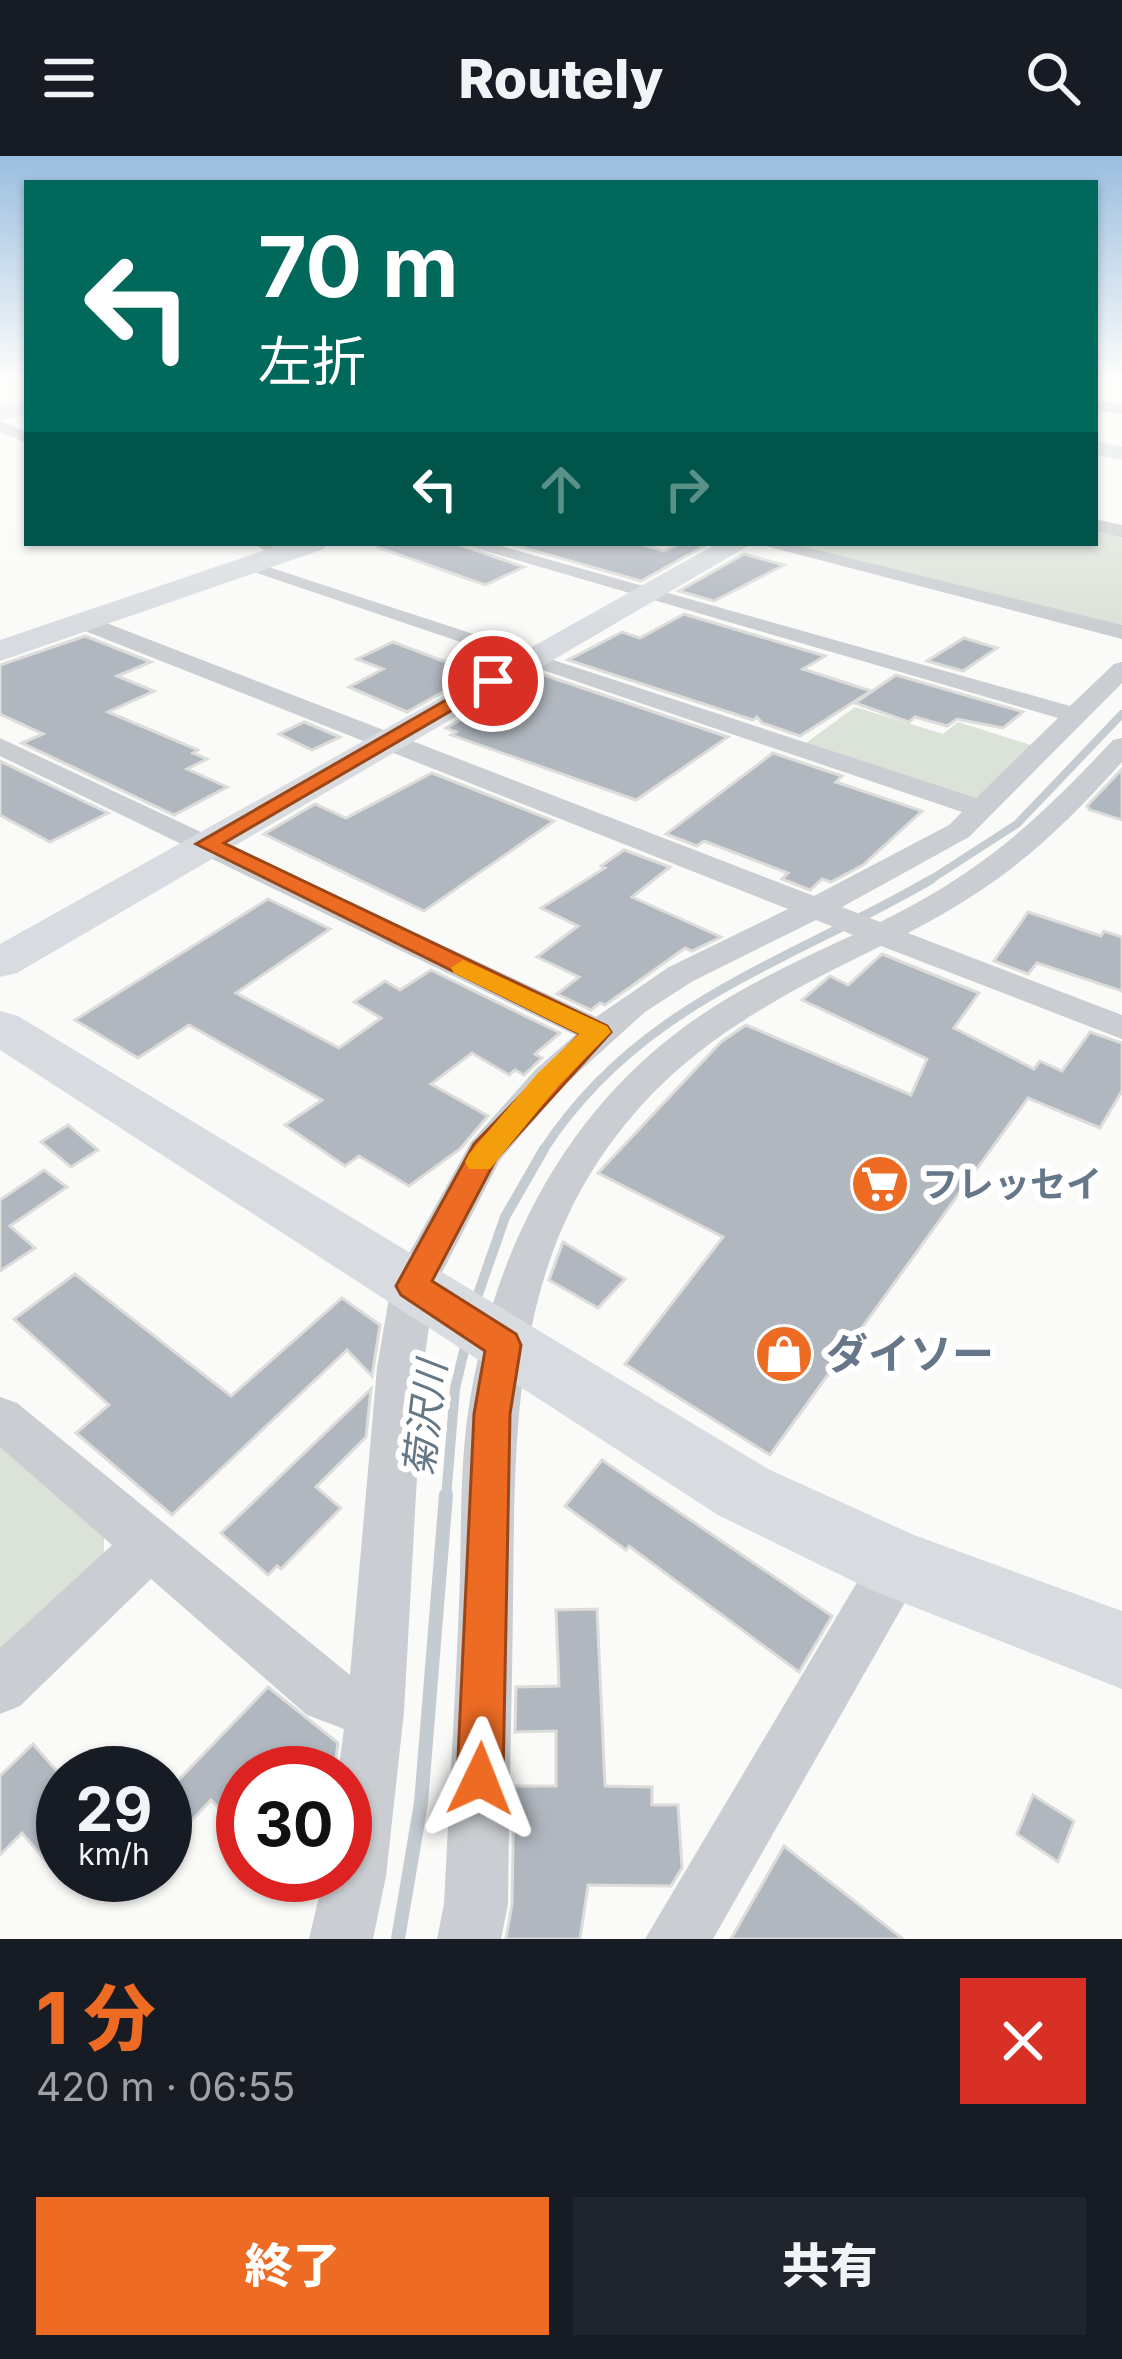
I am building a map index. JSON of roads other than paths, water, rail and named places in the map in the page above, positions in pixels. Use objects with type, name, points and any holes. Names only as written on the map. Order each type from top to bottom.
[{"type":"street","points":[[0,651],[88,623],[262,553],[298,546]]},
{"type":"street","points":[[477,546],[1077,716]]},
{"type":"street","points":[[0,963],[734,546]]},
{"type":"street","points":[[776,546],[1122,632]]},
{"type":"street","points":[[262,553],[529,661],[985,810]]},
{"type":"street","points":[[88,623],[384,743],[1122,1028]]},
{"type":"street","points":[[341,1939],[355,1876],[375,1712],[400,1368],[421,1291],[485,1152],[598,1032],[681,974],[823,913],[959,831],[1122,669]]},
{"type":"street","points":[[0,746],[598,1032]]},
{"type":"street","points":[[469,1939],[476,1904],[498,1341],[558,1189],[629,1093],[661,1061],[737,1007],[994,871],[1040,832],[1122,746]]},
{"type":"street","points":[[0,1027],[743,1492],[897,1565],[1122,1650]]},
{"type":"street","points":[[0,1418],[327,1695],[375,1712]]},
{"type":"street","points":[[0,1686],[148,1545]]},
{"type":"street","points":[[676,1939],[897,1565]]},
{"type":"waterway","name":"菊沢川","points":[[930,880],[1017,824],[1122,714]]},
{"type":"waterway","name":"菊沢川","points":[[543,1151],[581,1101],[623,1058],[670,1022],[770,963],[930,880]]},
{"type":"waterway","name":"菊沢川","points":[[475,1303],[505,1217],[543,1151]]},
{"type":"waterway","name":"菊沢川","points":[[446,1498],[455,1388],[466,1343]]},
{"type":"waterway","name":"菊沢川","points":[[398,1939],[421,1803],[446,1495]]},
{"type":"place","name":"フレッセイ","points":[[880,1184]]},
{"type":"place","name":"ダイソー","points":[[784,1354]]}]
